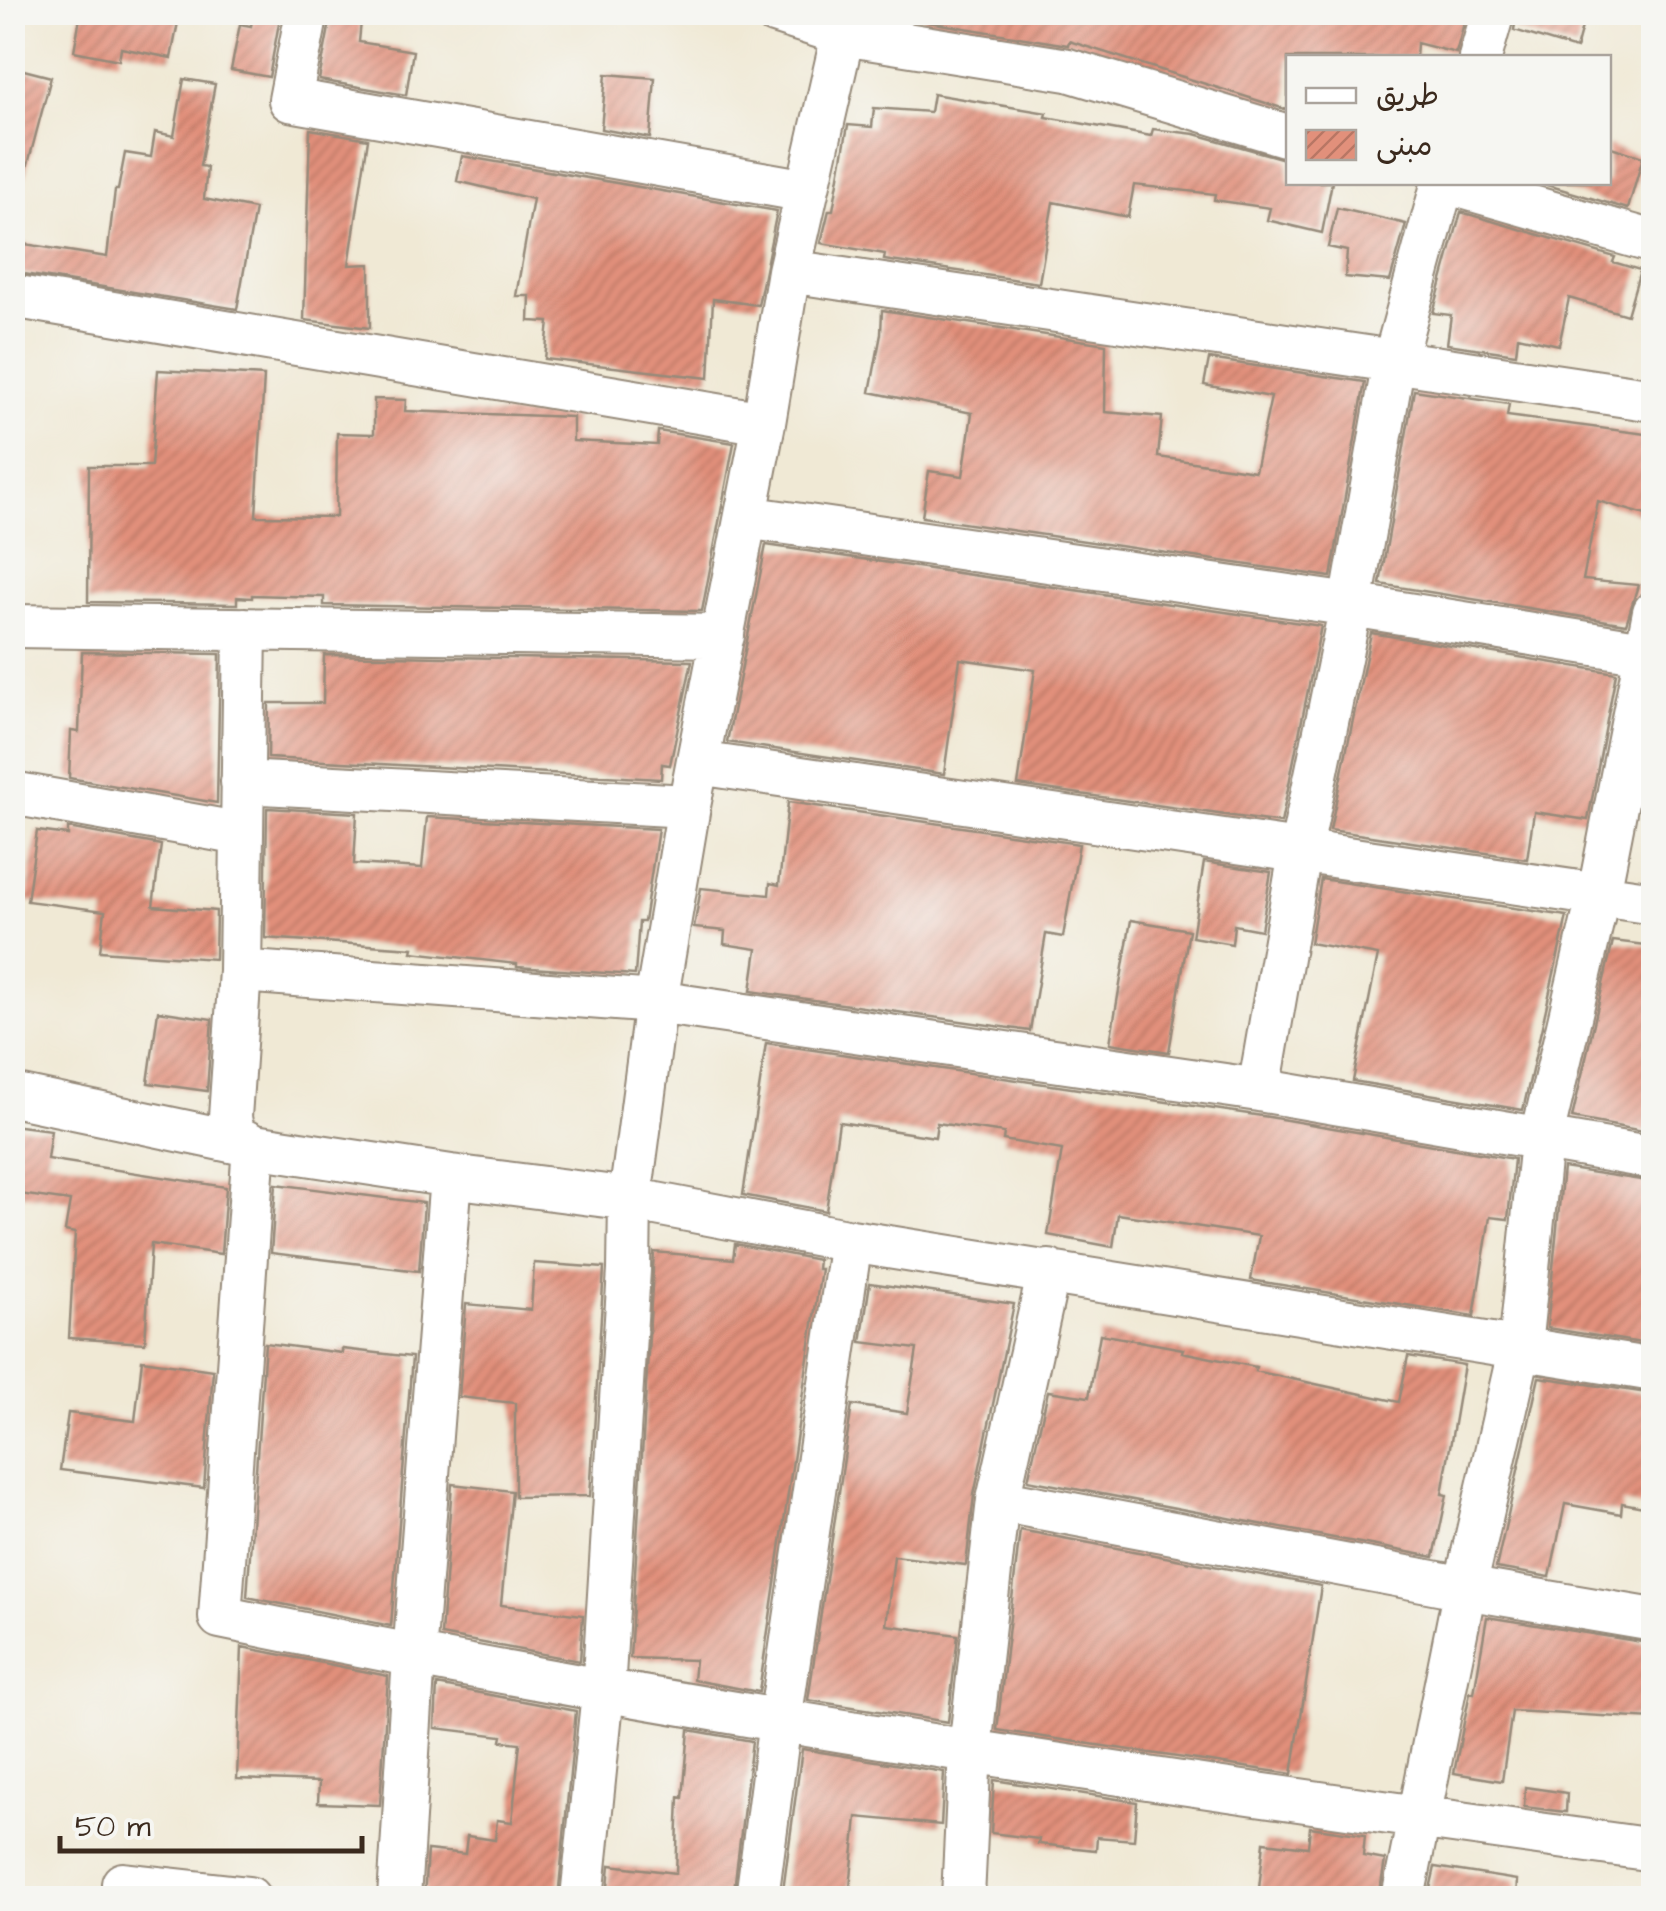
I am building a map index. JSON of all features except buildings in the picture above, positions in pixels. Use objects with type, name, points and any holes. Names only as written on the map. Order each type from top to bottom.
[{"type":"street","points":[[307,12],[290,100],[807,191]]},
{"type":"street","points":[[774,12],[843,34],[1068,70],[1286,135]]},
{"type":"street","points":[[1481,55],[1493,12]]},
{"type":"street","points":[[582,1898],[603,1692],[630,1198],[656,1002],[789,271],[843,34]]},
{"type":"street","points":[[1259,1090],[1300,852],[1351,605],[1394,361],[1443,185]]},
{"type":"street","points":[[1454,185],[1654,242]]},
{"type":"street","points":[[789,271],[1654,400]]},
{"type":"street","points":[[12,296],[764,423]]},
{"type":"street","points":[[746,516],[1351,605],[1649,632],[1599,893],[1541,1141],[1520,1347],[1465,1588],[1403,1898]]},
{"type":"street","points":[[12,626],[722,636]]},
{"type":"street","points":[[244,629],[240,971],[230,1117],[232,1135],[254,1146]]},
{"type":"street","points":[[698,763],[1654,903]]},
{"type":"street","points":[[242,782],[690,806]]},
{"type":"street","points":[[12,793],[242,834]]},
{"type":"street","points":[[240,971],[656,1002],[1259,1090],[1654,1158]]},
{"type":"street","points":[[12,1096],[254,1146],[630,1198],[850,1241],[1654,1370]]},
{"type":"street","points":[[254,1146],[220,1617],[414,1657],[780,1721],[1654,1850]]},
{"type":"street","points":[[399,1898],[451,1176]]},
{"type":"street","points":[[757,1898],[850,1241]]},
{"type":"street","points":[[963,1898],[970,1748],[998,1500],[1049,1271]]},
{"type":"street","points":[[998,1500],[1654,1620]]},
{"type":"street","points":[[123,1884],[249,1898]]}]
